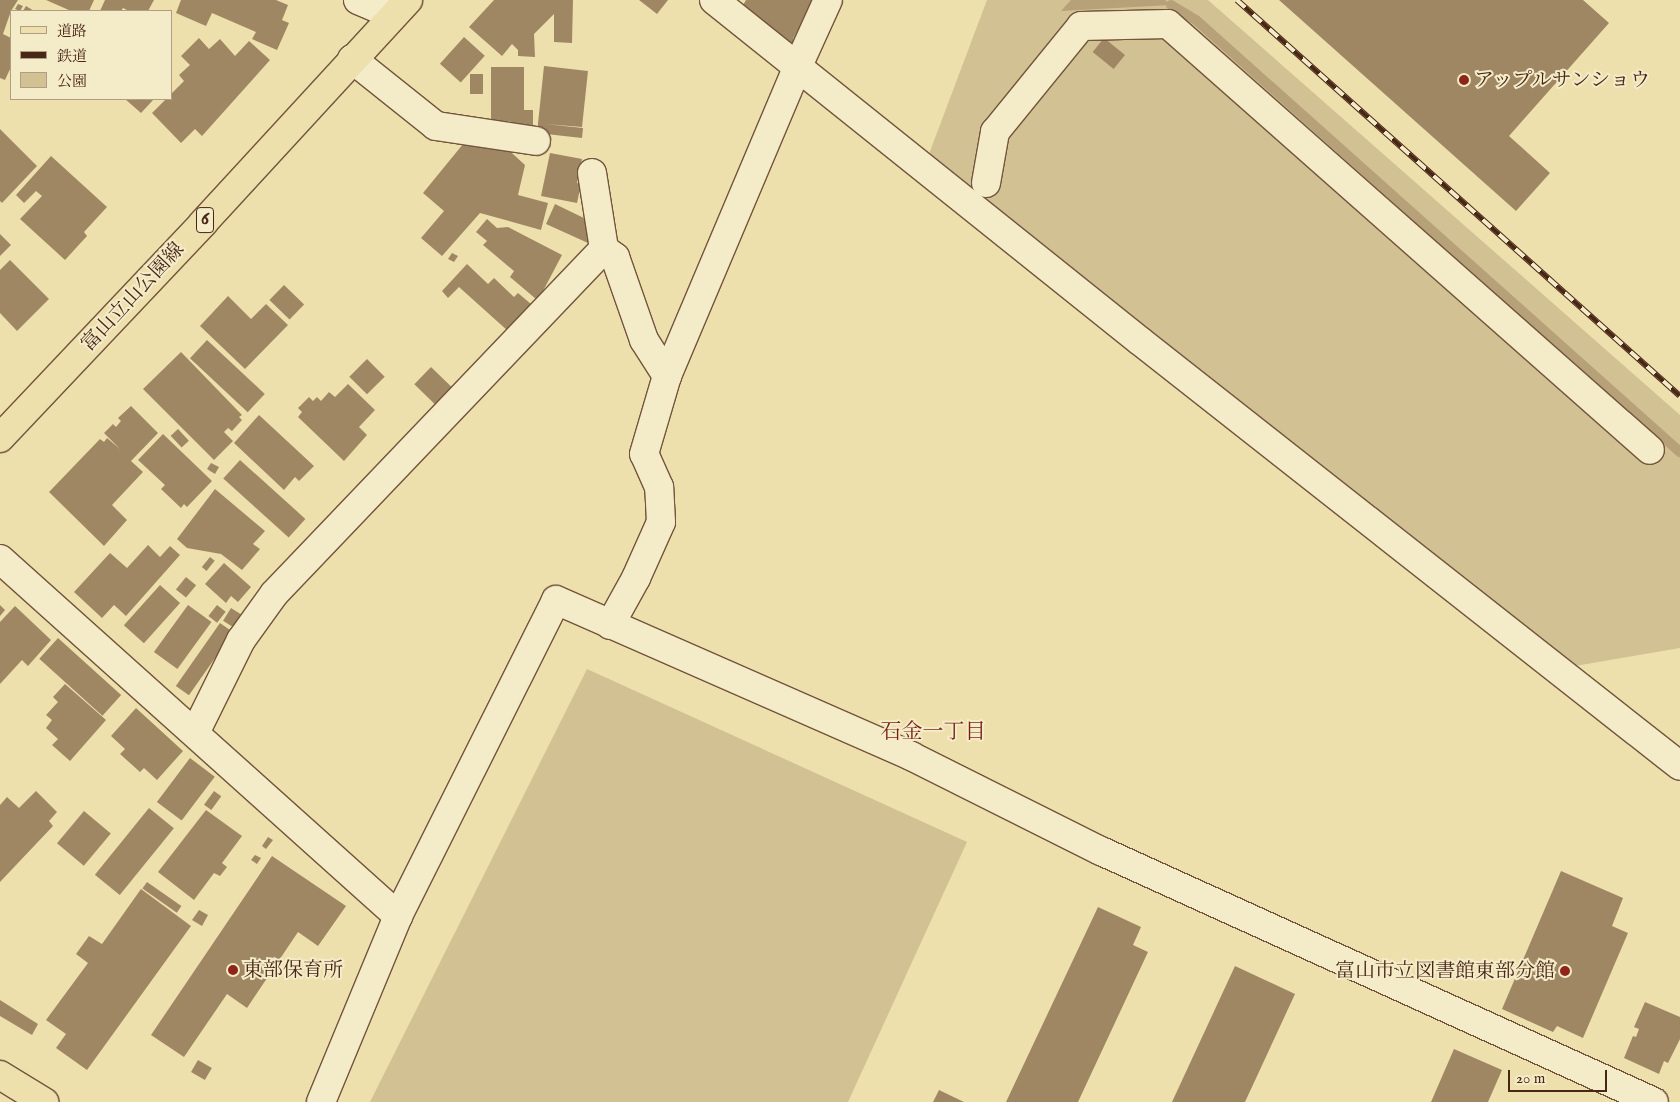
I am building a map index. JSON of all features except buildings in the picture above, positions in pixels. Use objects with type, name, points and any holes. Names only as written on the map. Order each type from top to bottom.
[{"type":"main road","name":"富山立山公園線","points":[[0,438],[196,230],[400,7]]},
{"type":"main road","points":[[0,1075],[44,1102]]},
{"type":"street","points":[[358,0],[400,7]]},
{"type":"street","points":[[714,0],[1140,341],[1680,766]]},
{"type":"street","points":[[610,625],[636,578],[661,522],[660,487],[644,454],[667,376],[798,66],[828,0]]},
{"type":"street","points":[[986,183],[994,132],[1081,26],[1168,24],[1650,450]]},
{"type":"street","points":[[352,59],[436,126],[536,141]]},
{"type":"street","points":[[592,173],[604,250],[615,257],[644,340],[667,376]]},
{"type":"street","points":[[195,733],[241,640],[274,594],[604,250]]},
{"type":"street","points":[[0,559],[398,916]]},
{"type":"street","points":[[321,1102],[398,916],[556,600],[911,756],[1101,851],[1654,1102]]},
{"type":"green space","points":[[987,0],[1208,0],[1680,415],[1680,648],[1569,667],[929,154]]},
{"type":"green space","points":[[587,669],[967,842],[848,1102],[370,1102]]},
{"type":"shaded area","points":[[1071,0],[1165,0],[1171,5],[1061,11]]},
{"type":"waterway","points":[[1171,5],[1196,20],[1680,452]]},
{"type":"railway","points":[[1237,0],[1680,396]]},
{"type":"place","name":"アップルサンショウ","points":[[1464,80]]},
{"type":"place","name":"東部保育所","points":[[233,970]]},
{"type":"place","name":"富山市立図書館東部分館","points":[[1565,971]]},
{"type":"district","name":"石金一丁目","points":[[933,733]]}]
